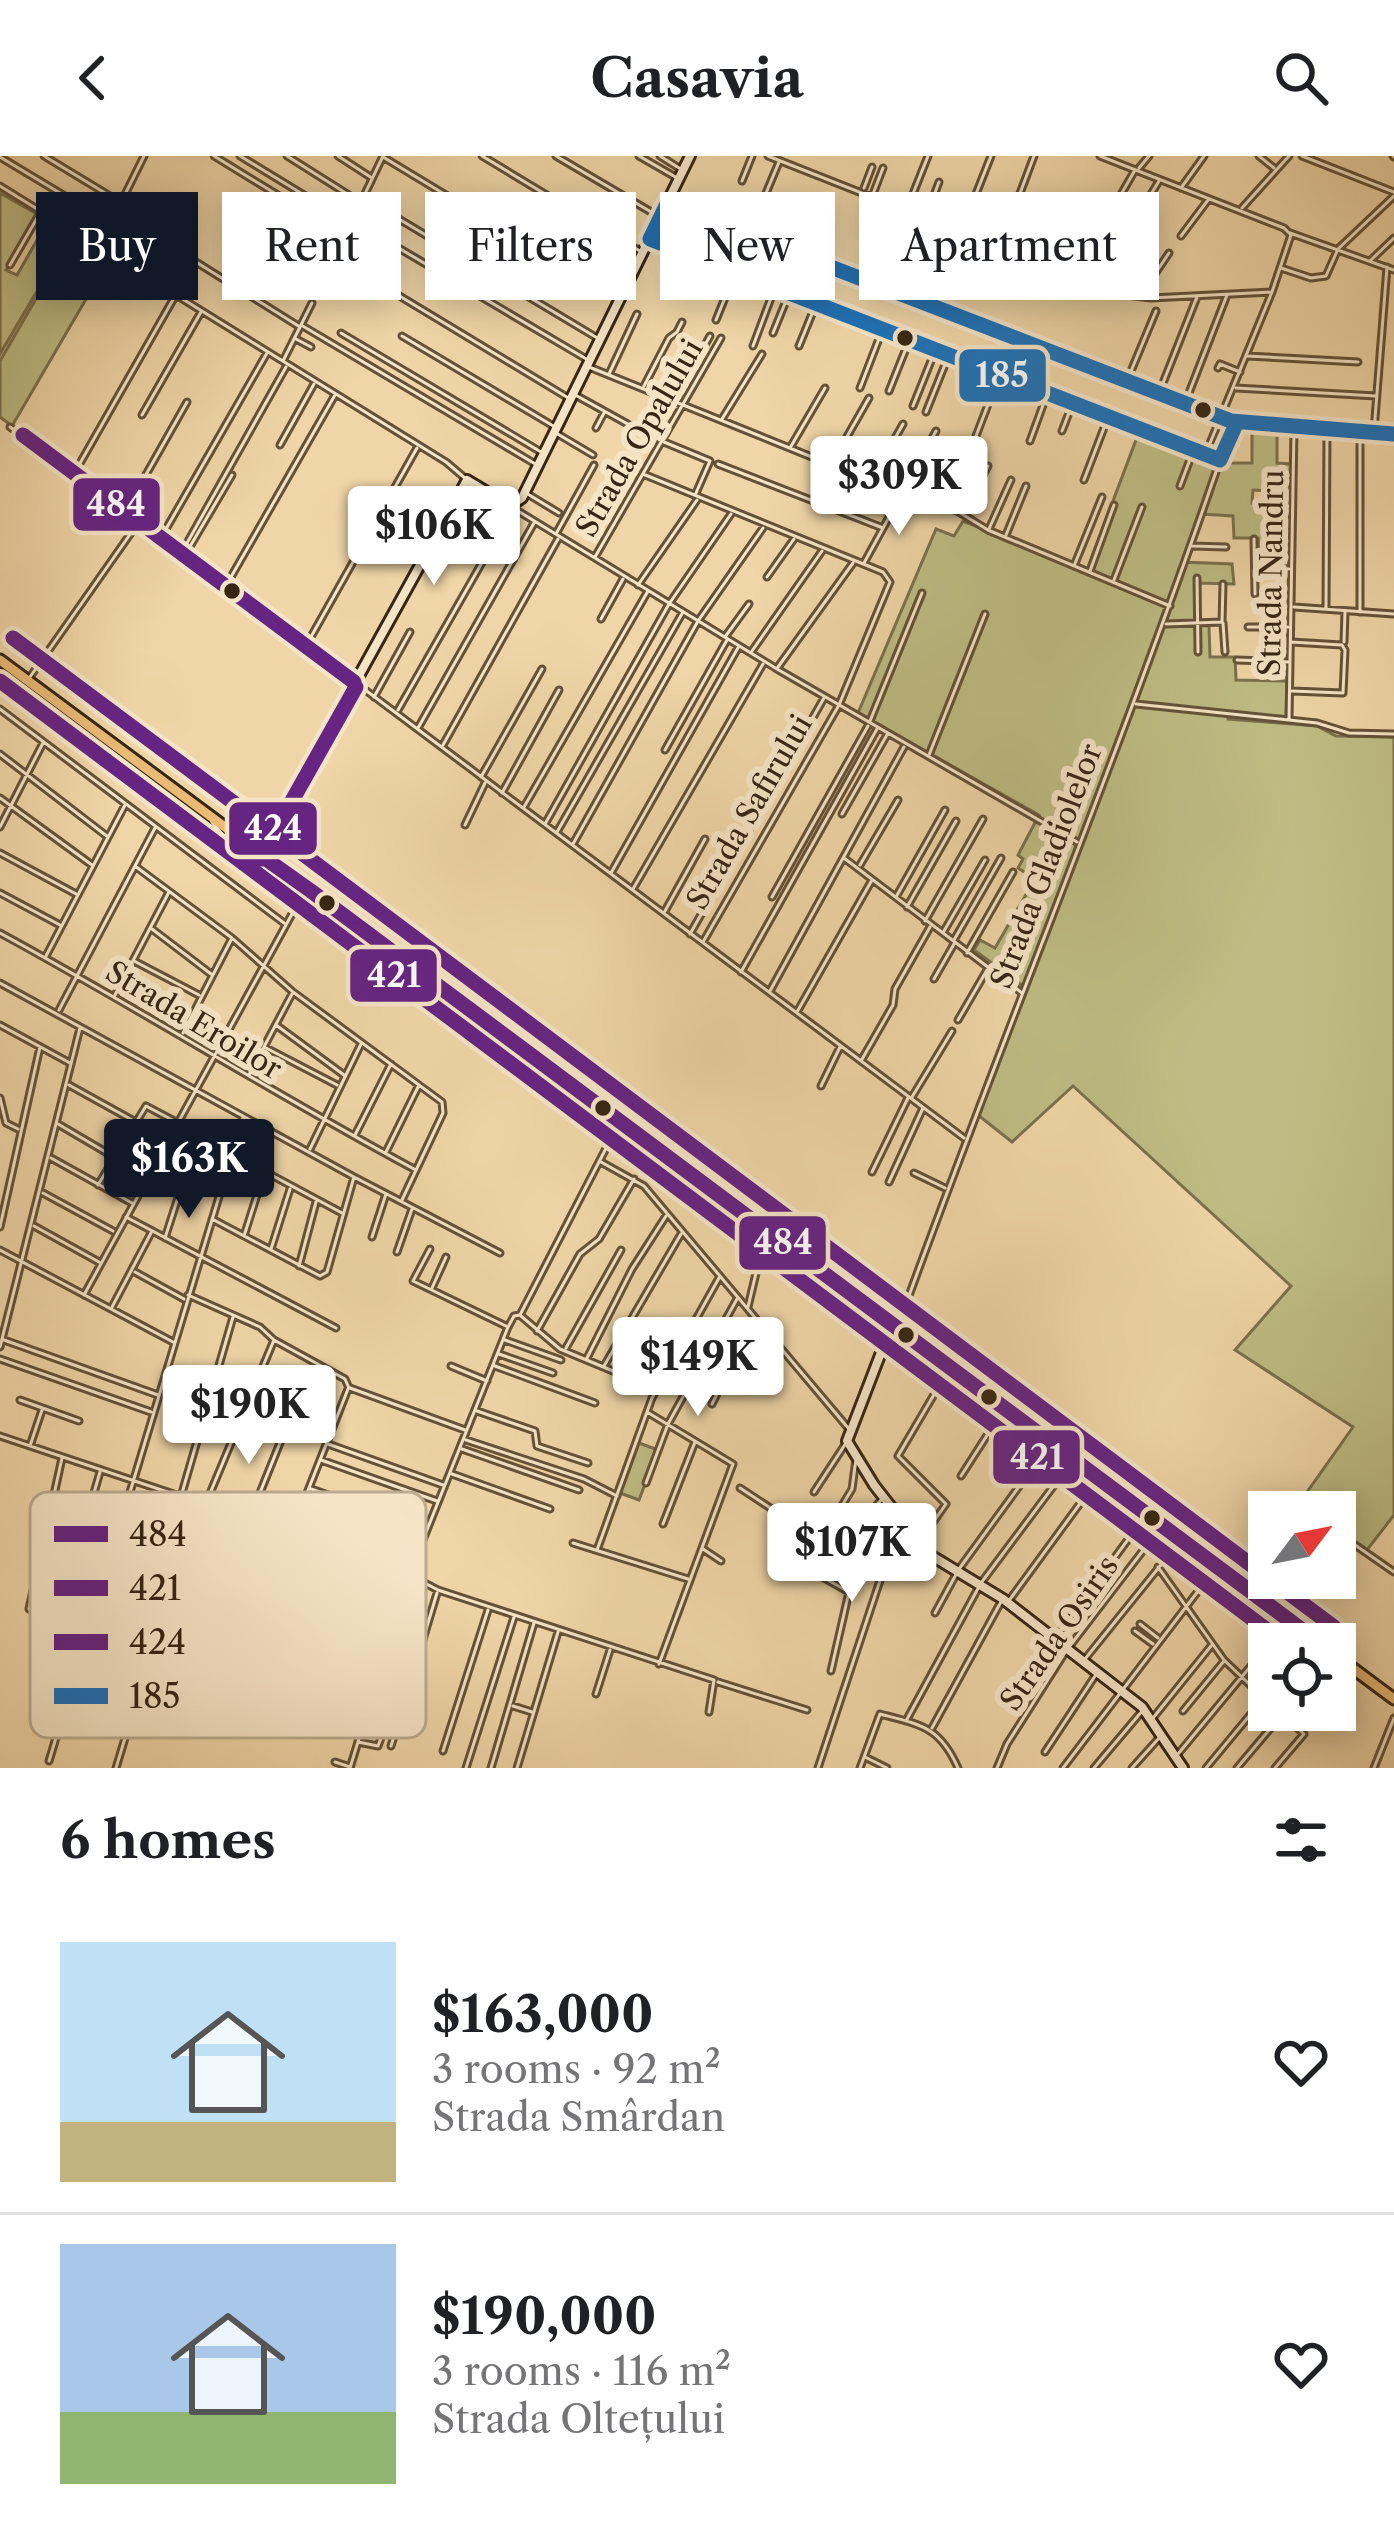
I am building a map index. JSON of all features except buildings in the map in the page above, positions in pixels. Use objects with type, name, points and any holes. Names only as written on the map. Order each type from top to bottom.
[{"type":"main road","points":[[0,657],[693,1174]]},
{"type":"main road","points":[[0,657],[263,852],[290,876],[302,895],[346,918],[1292,1623]]},
{"type":"main road","points":[[268,872],[290,876]]},
{"type":"main road","points":[[1356,1670],[1394,1699]]},
{"type":"street","points":[[44,156],[104,192]]},
{"type":"street","points":[[126,192],[144,156]]},
{"type":"street","points":[[214,156],[273,192]]},
{"type":"street","points":[[241,156],[301,192]]},
{"type":"street","points":[[287,156],[348,192]]},
{"type":"street","points":[[338,156],[373,178]]},
{"type":"street","points":[[367,192],[383,156],[442,192]]},
{"type":"street","points":[[482,156],[643,253]]},
{"type":"street","points":[[556,156],[660,218],[636,267]]},
{"type":"street","points":[[639,156],[681,175]]},
{"type":"street","points":[[660,156],[681,175]]},
{"type":"street","points":[[673,192],[690,156]]},
{"type":"street","points":[[742,181],[752,156]]},
{"type":"street","points":[[768,156],[862,192],[872,167]]},
{"type":"street","points":[[798,167],[803,156]]},
{"type":"street","points":[[913,192],[925,156]]},
{"type":"street","points":[[977,192],[991,156]]},
{"type":"street","points":[[1020,192],[1034,156]]},
{"type":"street","points":[[1100,156],[1394,270]]},
{"type":"street","points":[[1123,192],[1149,156]]},
{"type":"street","points":[[1181,188],[1204,156]]},
{"type":"street","points":[[1259,156],[1275,169]]},
{"type":"street","points":[[1240,210],[1289,156]]},
{"type":"street","points":[[1281,268],[1322,277],[1338,249],[1394,194],[1302,156]]},
{"type":"street","points":[[0,157],[57,192]]},
{"type":"street","points":[[767,192],[780,160]]},
{"type":"street","points":[[874,192],[884,168]]},
{"type":"street","points":[[1152,192],[1160,179]]},
{"type":"street","points":[[936,192],[939,182]]},
{"type":"street","name":"Strada Safirului","points":[[0,186],[36,208]]},
{"type":"street","points":[[1181,236],[1209,198]]},
{"type":"street","points":[[10,265],[36,220]]},
{"type":"street","points":[[401,223],[600,340]]},
{"type":"street","points":[[1206,455],[1291,242],[1289,233]]},
{"type":"street","points":[[1369,261],[1394,238]]},
{"type":"street","points":[[650,239],[660,243]]},
{"type":"street","points":[[401,252],[608,376],[962,515],[1005,538],[1170,606]]},
{"type":"street","points":[[1159,268],[1169,253]]},
{"type":"street","points":[[198,264],[538,466]]},
{"type":"street","points":[[1374,433],[1387,268]]},
{"type":"street","points":[[1159,297],[1272,292]]},
{"type":"street","points":[[1185,403],[1228,294]]},
{"type":"street","points":[[1159,393],[1198,295]]},
{"type":"street","points":[[401,296],[644,433]]},
{"type":"street","points":[[74,473],[173,300]]},
{"type":"street","name":"Strada Safirului","points":[[185,300],[534,523],[1078,842]]},
{"type":"street","points":[[396,714],[525,492],[620,300]]},
{"type":"street","points":[[716,320],[724,300]]},
{"type":"street","points":[[753,346],[770,300]]},
{"type":"street","points":[[773,333],[786,300]]},
{"type":"street","points":[[806,300],[1220,460]]},
{"type":"street","points":[[913,300],[1237,422],[1394,434]]},
{"type":"street","points":[[183,554],[285,364],[312,303]]},
{"type":"street","points":[[799,346],[816,304]]},
{"type":"street","points":[[142,415],[202,311]]},
{"type":"street","points":[[1127,381],[1156,311]]},
{"type":"street","points":[[608,376],[637,314]]},
{"type":"street","points":[[642,389],[668,338],[682,322]]},
{"type":"street","points":[[860,388],[883,330]]},
{"type":"street","points":[[341,333],[544,453]]},
{"type":"street","points":[[402,336],[593,455]]},
{"type":"street","points":[[673,402],[710,336]]},
{"type":"street","points":[[295,338],[311,347]]},
{"type":"street","name":"Strada Opalului","points":[[594,559],[721,338]]},
{"type":"street","points":[[889,391],[909,340]]},
{"type":"street","points":[[914,406],[935,350]]},
{"type":"street","points":[[161,538],[267,353]]},
{"type":"street","points":[[721,421],[762,354]]},
{"type":"street","points":[[926,412],[949,355]]},
{"type":"street","points":[[1246,356],[1358,362]]},
{"type":"street","points":[[1218,368],[1220,364],[1240,372]]},
{"type":"street","points":[[976,436],[1000,374]]},
{"type":"street","points":[[280,445],[315,383]]},
{"type":"street","points":[[1234,387],[1376,396]]},
{"type":"street","points":[[790,448],[824,388]]},
{"type":"street","points":[[1030,441],[1048,393]]},
{"type":"street","points":[[226,586],[335,395]]},
{"type":"street","points":[[831,464],[869,398]]},
{"type":"street","points":[[126,511],[188,402]]},
{"type":"street","points":[[1061,431],[1072,402]]},
{"type":"street","points":[[596,428],[605,411]]},
{"type":"street","points":[[1084,480],[1108,416]]},
{"type":"street","name":"Strada Gladiolelor","points":[[895,1325],[1237,422]]},
{"type":"street","points":[[871,481],[903,424]]},
{"type":"street","points":[[10,427],[965,1139]]},
{"type":"street","name":"Strada Nandru","points":[[1289,720],[1294,427]]},
{"type":"street","points":[[1327,430],[1327,609]]},
{"type":"street","points":[[863,564],[936,431]]},
{"type":"street","points":[[1360,432],[1360,612]]},
{"type":"street","points":[[638,585],[697,496],[710,461],[662,441]]},
{"type":"street","points":[[307,646],[418,446]]},
{"type":"street","points":[[1180,486],[1193,450]]},
{"type":"street","points":[[718,464],[883,528]]},
{"type":"street","points":[[442,748],[594,465]]},
{"type":"street","points":[[962,515],[988,466]]},
{"type":"street","points":[[643,474],[883,572],[890,582],[839,705]]},
{"type":"street","points":[[183,554],[232,475]]},
{"type":"street","points":[[988,530],[1011,480]]},
{"type":"street","points":[[263,852],[469,481]]},
{"type":"street","points":[[1005,538],[1026,486]]},
{"type":"street","points":[[525,492],[559,513]]},
{"type":"street","points":[[1075,566],[1102,497]]},
{"type":"street","points":[[1089,572],[1114,505]]},
{"type":"street","points":[[1113,582],[1142,507]]},
{"type":"street","points":[[545,825],[669,604],[732,512]]},
{"type":"street","points":[[30,677],[139,521]]},
{"type":"street","points":[[417,729],[534,523]]},
{"type":"street","points":[[572,845],[698,621],[765,525]]},
{"type":"street","points":[[767,577],[795,537]]},
{"type":"street","points":[[1254,539],[1255,594]]},
{"type":"street","points":[[1191,546],[1226,547]]},
{"type":"street","points":[[751,652],[824,549]]},
{"type":"street","points":[[777,669],[854,561]]},
{"type":"street","points":[[1255,568],[1292,569]]},
{"type":"street","points":[[601,620],[625,577]]},
{"type":"street","points":[[1197,578],[1198,652]]},
{"type":"street","points":[[1223,584],[1225,652]]},
{"type":"street","points":[[524,808],[648,591]]},
{"type":"street","points":[[772,897],[870,723],[922,593]]},
{"type":"street","points":[[664,750],[748,604]]},
{"type":"street","points":[[1292,607],[1394,614]]},
{"type":"street","points":[[1344,642],[1346,610]]},
{"type":"street","points":[[556,833],[682,612]]},
{"type":"street","points":[[928,757],[985,614]]},
{"type":"street","points":[[1164,623],[1222,622]]},
{"type":"street","points":[[1248,627],[1292,627]]},
{"type":"street","points":[[374,697],[410,632]]},
{"type":"street","points":[[1290,691],[1343,693],[1345,650],[1342,645],[1292,642]]},
{"type":"street","points":[[610,874],[739,646]]},
{"type":"street","points":[[1237,660],[1291,662]]},
{"type":"street","name":"Strada Safirului","points":[[632,891],[765,662]]},
{"type":"street","points":[[465,825],[542,669]]},
{"type":"street","points":[[502,793],[559,690]]},
{"type":"street","points":[[690,934],[825,697]]},
{"type":"street","points":[[1134,704],[1317,723],[1349,733],[1394,734]]},
{"type":"street","name":"Strada Safirului","points":[[702,943],[839,705]]},
{"type":"street","points":[[0,710],[285,924]]},
{"type":"street","points":[[741,972],[878,728]]},
{"type":"street","points":[[842,814],[888,734]]},
{"type":"street","points":[[0,827],[44,741]]},
{"type":"street","points":[[769,992],[906,744]]},
{"type":"street","points":[[0,754],[108,837]]},
{"type":"street","points":[[0,798],[94,866]]},
{"type":"street","points":[[858,868],[898,800]]},
{"type":"street","points":[[45,958],[125,803]]},
{"type":"street","points":[[895,898],[945,810]]},
{"type":"street","points":[[84,1295],[302,895],[225,838],[209,815]]},
{"type":"street","points":[[925,921],[983,819]]},
{"type":"street","points":[[907,908],[956,821]]},
{"type":"street","points":[[58,1014],[156,826]]},
{"type":"street","points":[[663,914],[705,839]]},
{"type":"street","points":[[0,853],[78,895]]},
{"type":"street","points":[[842,858],[1023,994]]},
{"type":"street","points":[[934,979],[1001,859]]},
{"type":"street","points":[[943,934],[985,860]]},
{"type":"street","points":[[135,866],[445,1106],[401,1202]]},
{"type":"street","points":[[967,952],[1013,872]]},
{"type":"street","points":[[796,1014],[872,880]]},
{"type":"street","points":[[114,996],[170,890]]},
{"type":"street","points":[[0,893],[62,926]]},
{"type":"street","points":[[861,1062],[931,926]]},
{"type":"street","points":[[151,928],[212,975]]},
{"type":"street","name":"Strada Eroilor","points":[[0,933],[182,1035],[248,1078],[416,1169]]},
{"type":"street","points":[[182,1035],[232,938]]},
{"type":"street","points":[[134,961],[201,996]]},
{"type":"street","points":[[958,1020],[988,968]]},
{"type":"street","points":[[0,983],[500,1252]]},
{"type":"street","points":[[248,1078],[293,992]]},
{"type":"street","points":[[0,1025],[71,1064]]},
{"type":"street","points":[[276,1025],[345,1076]]},
{"type":"street","points":[[0,1347],[81,1027]]},
{"type":"street","points":[[872,1172],[952,1031]]},
{"type":"street","points":[[308,1152],[362,1042]]},
{"type":"street","points":[[0,1227],[40,1047]]},
{"type":"street","points":[[264,1047],[340,1087]]},
{"type":"street","points":[[821,1086],[840,1047]]},
{"type":"street","points":[[354,1136],[391,1064]]},
{"type":"street","points":[[67,1084],[136,1122]]},
{"type":"street","points":[[385,1153],[418,1085]]},
{"type":"street","points":[[0,1097],[6,1123],[19,1130]]},
{"type":"street","points":[[98,1185],[146,1106],[195,1132],[165,1238]]},
{"type":"street","points":[[889,1182],[923,1108]]},
{"type":"street","points":[[129,1492],[243,1117]]},
{"type":"street","points":[[520,1315],[620,1122]]},
{"type":"street","points":[[57,1123],[146,1176]]},
{"type":"street","points":[[231,1154],[344,1214]]},
{"type":"street","points":[[49,1158],[132,1203]]},
{"type":"street","points":[[599,1161],[634,1178],[748,1309],[849,1436],[856,1457],[884,1498],[931,1556],[1005,1600],[1144,1709],[1183,1768]]},
{"type":"street","points":[[244,1236],[265,1172]]},
{"type":"street","points":[[914,1173],[947,1189]]},
{"type":"street","points":[[211,1219],[315,1275],[325,1274],[354,1177]]},
{"type":"street","points":[[537,1330],[580,1255],[599,1239],[634,1178]]},
{"type":"street","points":[[270,1250],[291,1186]]},
{"type":"street","points":[[41,1192],[116,1232]]},
{"type":"street","points":[[372,1237],[386,1194]]},
{"type":"street","points":[[298,1266],[317,1200]]},
{"type":"street","points":[[397,1252],[412,1208]]},
{"type":"street","points":[[586,1360],[632,1269],[667,1214]]},
{"type":"street","points":[[124,1216],[336,1328]]},
{"type":"street","points":[[33,1226],[100,1263]]},
{"type":"street","points":[[748,1309],[766,1229]]},
{"type":"street","points":[[110,1309],[152,1231]]},
{"type":"street","points":[[604,1367],[682,1233]]},
{"type":"street","points":[[430,1249],[412,1281],[508,1327]]},
{"type":"street","points":[[0,1250],[174,1342]]},
{"type":"street","points":[[565,1351],[621,1250]]},
{"type":"street","points":[[431,1289],[446,1257]]},
{"type":"street","points":[[131,1270],[260,1327],[274,1340],[345,1378],[349,1388],[308,1492]]},
{"type":"street","points":[[597,1550],[656,1389],[719,1276]]},
{"type":"street","points":[[646,1483],[668,1424],[738,1298]]},
{"type":"street","points":[[427,1529],[508,1327],[520,1315]]},
{"type":"street","points":[[520,1315],[565,1351],[656,1389]]},
{"type":"street","points":[[182,1492],[233,1316]]},
{"type":"street","points":[[712,1404],[755,1318]]},
{"type":"street","points":[[814,1492],[849,1436],[895,1325]]},
{"type":"street","points":[[2,1339],[158,1395]]},
{"type":"street","points":[[211,1492],[274,1340]]},
{"type":"street","points":[[503,1340],[561,1360]]},
{"type":"street","points":[[497,1354],[553,1373]]},
{"type":"street","points":[[0,1359],[153,1412]]},
{"type":"street","points":[[451,1366],[487,1381]]},
{"type":"street","points":[[493,1366],[595,1402]]},
{"type":"street","points":[[919,1542],[946,1504],[898,1456],[950,1367]]},
{"type":"street","points":[[349,1388],[468,1430]]},
{"type":"street","points":[[20,1400],[79,1421]]},
{"type":"street","points":[[961,1476],[1004,1407]]},
{"type":"street","points":[[30,1446],[42,1408]]},
{"type":"street","points":[[475,1410],[535,1431],[535,1445],[588,1463]]},
{"type":"street","points":[[646,1412],[730,1460],[732,1467],[659,1664]]},
{"type":"street","points":[[260,1492],[286,1428]]},
{"type":"street","points":[[0,1436],[167,1492]]},
{"type":"street","points":[[464,1439],[584,1479],[617,1496]]},
{"type":"street","points":[[663,1524],[696,1440]]},
{"type":"street","points":[[935,1613],[958,1569],[1052,1442]]},
{"type":"street","points":[[327,1444],[445,1486]]},
{"type":"street","points":[[460,1448],[579,1490]]},
{"type":"street","points":[[831,1671],[849,1592],[805,1567],[854,1486],[856,1457]]},
{"type":"street","points":[[55,1492],[62,1458]]},
{"type":"street","points":[[906,1720],[981,1583],[1074,1459]]},
{"type":"street","points":[[321,1460],[410,1492]]},
{"type":"street","points":[[94,1492],[100,1471]]},
{"type":"street","points":[[450,1473],[550,1509]]},
{"type":"street","points":[[932,1730],[1005,1600],[1100,1478]]},
{"type":"street","points":[[310,1488],[321,1492]]},
{"type":"street","points":[[740,1488],[822,1541]]},
{"type":"street","points":[[426,1498],[438,1502]]},
{"type":"street","points":[[868,1515],[884,1498]]},
{"type":"street","points":[[1038,1662],[1147,1514]]},
{"type":"street","points":[[818,1768],[900,1519]]},
{"type":"street","name":"Strada Osiris","points":[[997,1768],[1007,1744],[1068,1648],[1162,1525]]},
{"type":"street","points":[[1084,1660],[1181,1539]]},
{"type":"street","points":[[573,1543],[690,1580]]},
{"type":"street","points":[[1356,1546],[1394,1572]]},
{"type":"street","points":[[701,1549],[721,1561]]},
{"type":"street","points":[[1063,1768],[1218,1566]]},
{"type":"street","points":[[1158,1567],[1212,1645],[1248,1685]]},
{"type":"street","points":[[426,1584],[807,1710]]},
{"type":"street","points":[[426,1630],[438,1590]]},
{"type":"street","points":[[29,1609],[30,1604]]},
{"type":"street","points":[[443,1751],[489,1607]]},
{"type":"street","points":[[466,1768],[514,1615]]},
{"type":"street","points":[[491,1768],[534,1622]]},
{"type":"street","points":[[1140,1624],[1160,1640]]},
{"type":"street","points":[[517,1768],[559,1630]]},
{"type":"street","points":[[1136,1631],[1155,1646]]},
{"type":"street","points":[[1152,1719],[1212,1645]]},
{"type":"street","points":[[596,1694],[611,1647]]},
{"type":"street","points":[[1183,1711],[1224,1660]]},
{"type":"street","points":[[1174,1758],[1248,1669]]},
{"type":"street","points":[[1045,1751],[1097,1671]]},
{"type":"street","points":[[709,1712],[716,1682]]},
{"type":"street","points":[[510,1706],[534,1712]]},
{"type":"street","points":[[1094,1768],[1144,1709]]},
{"type":"street","points":[[860,1768],[877,1715],[932,1730],[949,1744],[958,1768]]},
{"type":"street","points":[[1206,1768],[1248,1717]]},
{"type":"street","points":[[1374,1768],[1394,1718]]},
{"type":"street","points":[[1237,1768],[1267,1731]]},
{"type":"street","points":[[1276,1768],[1303,1731]]},
{"type":"street","points":[[1132,1768],[1162,1735]]},
{"type":"street","points":[[49,1761],[56,1738]]},
{"type":"street","points":[[116,1768],[125,1738]]},
{"type":"street","points":[[350,1767],[359,1738]]},
{"type":"street","points":[[358,1742],[377,1747],[381,1738]]},
{"type":"street","points":[[391,1746],[393,1738]]},
{"type":"street","points":[[864,1756],[887,1768]]},
{"type":"street","points":[[335,1762],[360,1768]]},
{"type":"shaded area","points":[[0,193],[36,213],[6,270],[17,275],[36,242],[36,293],[0,354]]},
{"type":"shaded area","points":[[36,299],[86,300],[12,426],[0,417],[0,361]]},
{"type":"shaded area","points":[[1226,414],[1243,420],[1226,463],[1252,463],[1252,426],[1277,429],[1277,463],[1291,464],[1290,492],[1253,490],[1252,503],[1289,504],[1289,551],[1259,551],[1258,538],[1234,538],[1233,516],[1201,514],[1182,562],[1232,564],[1234,584],[1196,583],[1196,625],[1209,626],[1210,657],[1235,657],[1236,680],[1287,681],[1286,718],[1228,713],[1228,719],[1317,726],[1336,736],[1394,737],[1394,1515],[1367,1550],[1356,1542],[1356,1491],[1308,1491],[1353,1427],[1235,1350],[1291,1286],[1073,1086],[1012,1142],[978,1115],[1027,989],[974,950],[980,940],[995,948],[1035,879],[1018,868],[1023,859],[1018,855],[1039,815],[858,713],[936,529],[954,536],[963,521],[1087,570],[1139,432],[1206,457]]},
{"type":"shaded area","points":[[639,1443],[658,1450],[639,1500],[620,1493]]},
{"type":"transit line","name":"185","points":[[1237,422],[1220,460],[650,239],[667,204],[1231,421],[1394,434]]},
{"type":"transit line","name":"484","points":[[23,435],[354,682]]},
{"type":"transit line","name":"424","points":[[13,638],[265,826],[278,830],[287,842],[1329,1623]]},
{"type":"transit line","name":"421","points":[[0,681],[1258,1623]]},
{"type":"transit line","name":"484","points":[[266,847],[356,687]]},
{"type":"transit line","name":"484","points":[[266,847],[256,850],[258,859],[266,859],[311,891],[1293,1623]]}]
